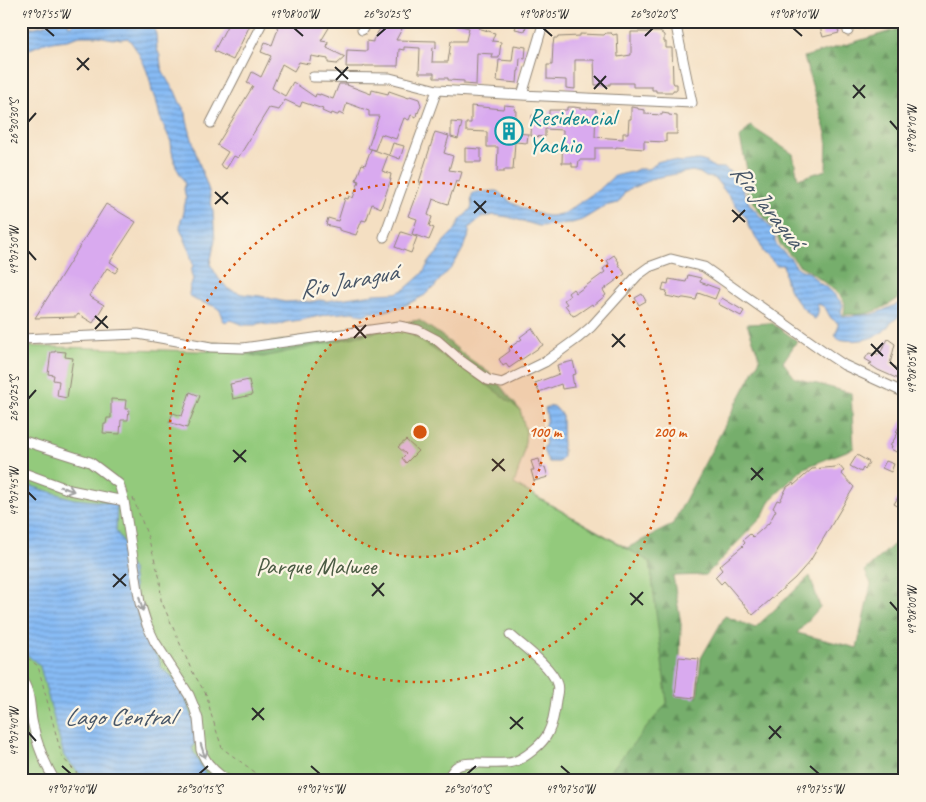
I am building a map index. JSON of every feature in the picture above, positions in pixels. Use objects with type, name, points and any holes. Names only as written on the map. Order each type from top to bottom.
[{"type":"street","points":[[211,123],[263,21]]},
{"type":"street","points":[[362,30],[367,21]]},
{"type":"street","points":[[522,95],[544,22],[567,21]]},
{"type":"street","points":[[313,76],[390,78],[437,90],[692,102],[675,21]]},
{"type":"street","points":[[846,21],[848,31]]},
{"type":"street","points":[[384,237],[437,90]]},
{"type":"street","points":[[21,338],[138,334],[211,347],[243,348],[399,326],[418,330],[437,340],[460,360],[488,380],[502,383],[545,362],[578,338],[591,327],[638,276],[649,268],[671,258],[704,267],[832,357],[905,393]]},
{"type":"street","points":[[21,440],[90,462],[119,484],[126,498],[140,603],[146,625],[189,695],[198,720],[202,754],[217,773],[228,781]]},
{"type":"street","points":[[21,472],[70,490],[126,498]]},
{"type":"street","points":[[449,781],[449,776],[456,767],[462,764],[512,762],[524,757],[548,735],[558,686],[552,674],[510,634]]},
{"type":"street","points":[[21,679],[28,689],[33,726],[42,755],[56,781]]},
{"type":"path","points":[[126,498],[134,499],[148,537],[160,579],[162,600],[191,669],[207,696],[222,748],[267,781]]},
{"type":"path","points":[[21,654],[38,666],[62,757],[84,781]]},
{"type":"green space","points":[[905,27],[905,294],[875,311],[864,314],[844,315],[845,303],[839,294],[799,265],[780,244],[776,231],[758,210],[747,193],[749,178],[740,138],[750,126],[793,154],[798,179],[826,170],[827,137],[804,57]]},
{"type":"green space","name":"Parque Malwee","points":[[419,320],[491,374],[520,410],[526,432],[523,456],[514,484],[627,548],[672,525],[760,359],[747,324],[772,323],[797,341],[783,362],[795,378],[851,393],[854,448],[804,468],[770,500],[762,517],[706,575],[673,576],[681,624],[676,695],[697,697],[701,658],[725,616],[755,628],[810,576],[820,607],[797,633],[857,648],[871,584],[865,571],[905,534],[905,781],[238,781],[215,420],[207,342],[247,346]]},
{"type":"green space","name":"Parque Malwee","points":[[400,327],[490,387],[520,410],[526,432],[523,456],[514,484],[650,562],[667,703],[602,781],[21,781],[21,346],[232,352],[263,357]]},
{"type":"water","points":[[57,21],[69,21],[68,25],[70,26],[78,21],[149,21],[156,34],[157,49],[164,74],[186,113],[197,157],[209,191],[215,240],[210,264],[228,289],[242,294],[285,302],[311,302],[396,293],[405,289],[422,274],[444,241],[470,210],[473,193],[497,191],[512,203],[529,211],[552,216],[565,213],[601,188],[614,176],[638,169],[648,169],[657,162],[665,160],[681,162],[699,160],[715,168],[725,168],[733,174],[750,205],[772,229],[775,234],[775,242],[779,248],[796,266],[810,273],[818,282],[831,291],[843,304],[841,312],[843,316],[873,314],[905,300],[905,313],[884,331],[868,339],[838,339],[835,335],[838,323],[831,318],[823,306],[817,304],[818,312],[815,319],[808,314],[789,289],[783,265],[776,265],[763,252],[760,243],[749,228],[747,219],[717,181],[714,178],[692,171],[654,178],[629,189],[618,203],[605,206],[582,220],[572,223],[539,226],[508,217],[495,215],[482,217],[470,227],[468,238],[459,257],[434,288],[406,305],[379,313],[371,312],[363,315],[353,312],[329,314],[278,325],[260,323],[244,325],[230,320],[225,322],[219,309],[193,299],[189,295],[193,280],[191,272],[193,265],[189,249],[180,228],[186,199],[184,181],[176,167],[171,142],[160,117],[147,71],[137,50],[128,38],[113,39],[98,36],[80,36],[44,43],[21,53],[21,28],[30,28]]},
{"type":"water","points":[[554,406],[562,415],[563,456],[559,462],[549,462],[543,449],[546,443],[543,432],[547,418],[545,408]]},
{"type":"water","name":"Lago Central","points":[[21,483],[74,499],[117,503],[116,531],[126,546],[125,555],[132,570],[142,636],[159,659],[161,668],[178,684],[185,699],[198,737],[192,749],[209,781],[86,781],[64,756],[40,666],[21,651]]},
{"type":"building","points":[[218,21],[252,21],[233,60],[214,51],[227,26]]},
{"type":"building","points":[[279,21],[333,21],[321,41],[328,42],[327,48],[345,57],[337,64],[328,63],[328,59],[311,56],[309,64],[299,62],[294,71],[282,64],[272,88],[285,96],[293,82],[315,97],[316,94],[320,94],[333,99],[339,84],[348,84],[371,94],[372,90],[388,94],[389,91],[409,98],[410,96],[419,99],[421,105],[416,117],[411,115],[409,120],[404,118],[396,139],[381,134],[375,150],[368,148],[379,116],[369,116],[369,111],[347,103],[343,115],[332,113],[331,115],[322,111],[323,109],[302,102],[300,107],[285,100],[279,110],[269,108],[238,158],[234,156],[226,169],[220,165],[228,152],[217,145],[253,86],[247,83],[252,72],[261,77],[271,56],[261,52],[265,42],[272,45]]},
{"type":"building","points":[[385,21],[406,21],[396,40],[436,41],[436,48],[433,47],[432,62],[448,62],[451,41],[466,41],[469,28],[453,24],[453,21],[480,21],[478,28],[495,33],[492,41],[501,42],[499,58],[492,58],[493,54],[477,53],[476,85],[464,84],[464,81],[448,80],[448,78],[434,78],[434,73],[419,73],[420,48],[404,47],[404,50],[399,49],[398,66],[346,67],[347,50],[367,51],[367,41],[373,42]]},
{"type":"building","points":[[518,21],[527,21],[525,31],[515,29]]},
{"type":"building","points":[[857,21],[880,21],[880,24],[859,29]]},
{"type":"building","points":[[836,23],[839,33],[823,37],[820,27]]},
{"type":"building","points":[[631,32],[660,32],[664,35],[666,48],[672,48],[673,82],[677,84],[677,90],[673,90],[673,92],[656,92],[656,90],[652,90],[652,87],[633,87],[633,83],[595,85],[594,60],[575,60],[575,89],[566,88],[566,80],[547,79],[547,65],[552,65],[554,38],[580,36],[580,34],[617,34],[618,57],[631,55]]},
{"type":"building","points":[[514,45],[526,47],[525,59],[520,58],[517,83],[497,81],[499,60],[512,61]]},
{"type":"building","points":[[504,105],[515,106],[515,133],[528,134],[527,143],[515,142],[513,170],[497,172],[498,147],[487,147],[487,132],[466,131],[466,123],[471,123],[471,106],[503,109]]},
{"type":"building","points":[[567,107],[596,109],[595,137],[623,139],[623,133],[628,133],[631,107],[645,110],[645,114],[662,115],[662,113],[677,116],[677,134],[666,134],[666,142],[644,141],[644,149],[595,148],[595,160],[579,160],[578,167],[572,167],[572,163],[562,163],[563,130],[545,129],[545,137],[531,136],[532,115],[549,116],[549,110],[567,110]]},
{"type":"building","points":[[451,122],[462,123],[458,139],[451,137]]},
{"type":"building","points":[[435,132],[449,136],[444,153],[453,156],[449,170],[462,172],[459,182],[456,181],[448,204],[433,199],[428,215],[432,217],[429,226],[434,228],[429,240],[412,234],[417,219],[408,216],[421,182],[419,182]]},
{"type":"building","points":[[393,143],[404,146],[400,159],[389,155]]},
{"type":"building","points":[[465,148],[481,149],[481,162],[465,162]]},
{"type":"building","points":[[371,149],[388,155],[382,171],[391,174],[391,179],[381,208],[372,204],[366,221],[362,220],[356,235],[326,225],[328,218],[338,221],[345,198],[348,199],[349,196],[353,198],[359,181],[356,180],[362,164],[365,165]]},
{"type":"building","points":[[106,204],[136,222],[110,262],[119,268],[115,273],[107,268],[89,296],[104,305],[93,323],[78,314],[76,317],[35,318]]},
{"type":"building","points":[[401,232],[417,237],[411,253],[395,247]]},
{"type":"building","points":[[614,255],[625,274],[603,290],[606,295],[593,306],[592,304],[573,316],[565,305],[567,304],[564,300],[570,296],[568,293],[573,289],[576,293],[605,272],[603,269],[609,264],[607,260]]},
{"type":"building","points":[[688,275],[701,278],[700,282],[719,289],[715,299],[698,293],[696,300],[666,296],[667,291],[662,290],[664,283],[668,284],[669,279],[686,282]]},
{"type":"building","points":[[642,294],[646,301],[639,305],[635,298]]},
{"type":"building","points":[[722,298],[744,311],[741,316],[718,304]]},
{"type":"building","points":[[532,328],[543,345],[509,368],[506,364],[503,366],[499,359],[510,351],[509,348],[522,339],[520,337]]},
{"type":"building","points":[[888,339],[895,344],[890,364],[900,370],[905,361],[905,382],[878,370],[865,359],[869,353],[879,355]]},
{"type":"building","points":[[51,352],[66,352],[65,357],[73,358],[67,398],[57,396],[59,381],[53,380],[54,375],[48,374]]},
{"type":"building","points":[[573,361],[576,374],[572,375],[574,387],[562,389],[561,384],[539,392],[535,383],[559,374],[557,365]]},
{"type":"building","points":[[249,380],[252,395],[233,399],[230,384]]},
{"type":"building","points":[[190,392],[200,396],[187,428],[169,422],[173,413],[182,416]]},
{"type":"building","points":[[111,399],[126,400],[125,409],[129,409],[128,420],[121,420],[120,434],[103,433],[107,418],[111,418]]},
{"type":"building","points":[[905,415],[905,441],[898,453],[891,449],[892,446],[890,446],[898,433],[896,432]]},
{"type":"building","points":[[406,440],[418,451],[406,463],[402,458],[406,454],[398,447]]},
{"type":"building","points":[[857,455],[869,462],[865,470],[863,468],[861,472],[850,466]]},
{"type":"building","points":[[539,459],[541,468],[545,467],[548,477],[534,481],[531,470],[534,470],[531,461]]},
{"type":"building","points":[[886,461],[894,464],[891,472],[882,468]]},
{"type":"building","points":[[839,465],[844,471],[841,473],[854,487],[810,561],[795,578],[753,615],[724,581],[721,584],[715,577],[722,570],[719,566],[743,546],[745,543],[743,540],[750,534],[753,537],[769,523],[776,510],[773,508],[777,500],[780,501],[787,487],[793,483],[794,485],[812,469],[836,467]]},
{"type":"building","points":[[905,486],[905,503],[901,508],[894,504]]},
{"type":"building","points":[[679,657],[699,659],[695,698],[675,696]]},
{"type":"place","name":"Residencial Yachio","points":[[509,131]]},
{"type":"water label","name":"Rio Jaraguá","points":[[768,205]]},
{"type":"water label","name":"Rio Jaraguá","points":[[348,280]]}]
